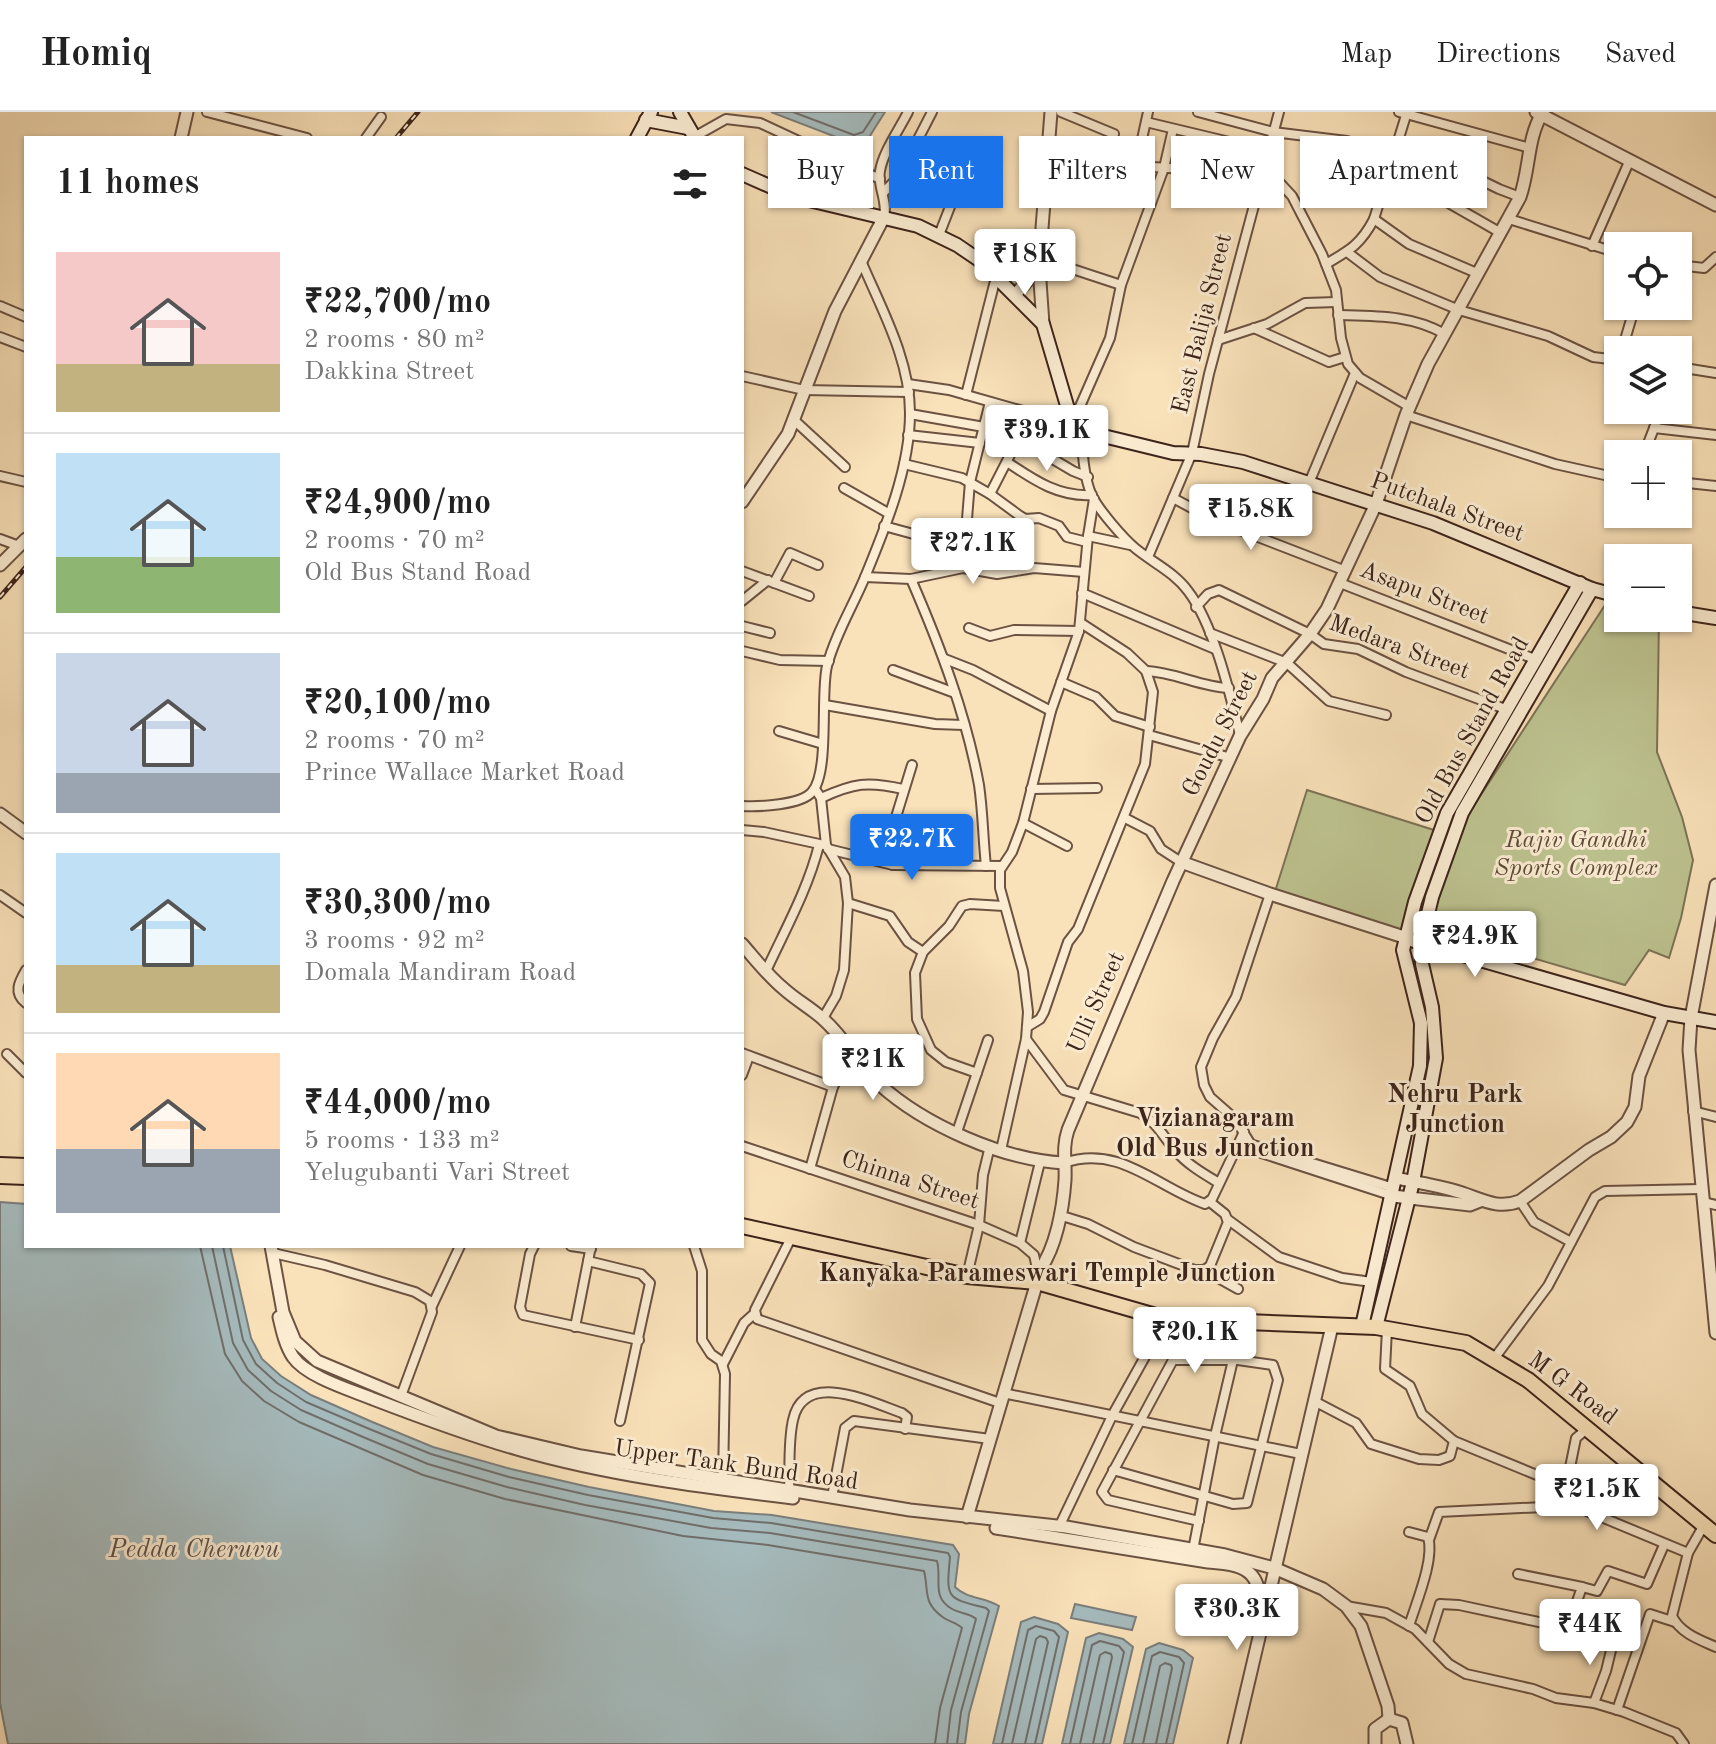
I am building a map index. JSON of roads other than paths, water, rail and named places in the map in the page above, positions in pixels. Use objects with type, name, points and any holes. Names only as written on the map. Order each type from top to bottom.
[{"type":"main road","points":[[684,113],[693,135]]},
{"type":"main road","points":[[638,136],[649,116],[693,135]]},
{"type":"main road","points":[[744,175],[792,196],[884,217],[939,235],[979,260],[1043,324],[1068,409],[1079,424]]},
{"type":"main road","name":"Putchala Street","points":[[1079,424],[1101,436],[1173,453],[1192,453],[1243,462],[1376,504],[1433,523],[1604,592]]},
{"type":"main road","name":"Old Bus Stand Road","points":[[1375,1327],[1413,1182],[1436,1058],[1432,1007],[1422,964],[1421,943],[1446,831],[1447,813],[1537,660],[1586,586]]},
{"type":"main road","name":"Old Bus Stand Road","points":[[1375,1327],[1372,1282],[1423,1044],[1419,1012],[1404,960],[1404,937],[1446,831],[1462,813],[1586,586]]},
{"type":"main road","points":[[1692,614],[1716,618]]},
{"type":"main road","points":[[1404,937],[1664,1013],[1716,1022]]},
{"type":"main road","points":[[0,1165],[24,1167]]},
{"type":"main road","points":[[0,1176],[24,1167]]},
{"type":"main road","name":"M G Road","points":[[744,1226],[967,1276],[1038,1276],[1166,1319],[1375,1327],[1466,1343],[1528,1380],[1710,1530]]},
{"type":"street","points":[[181,136],[187,112]]},
{"type":"street","points":[[207,112],[299,136]]},
{"type":"street","points":[[744,494],[781,447],[835,311],[884,217],[886,209],[880,169],[908,112]]},
{"type":"street","points":[[884,192],[899,176],[932,112]]},
{"type":"street","points":[[1048,136],[1051,112]]},
{"type":"street","points":[[1061,112],[1114,134]]},
{"type":"street","points":[[1143,136],[1148,112]]},
{"type":"street","points":[[1198,112],[1273,132],[1306,136]]},
{"type":"street","name":"East Balija Street","points":[[1272,136],[1279,112]]},
{"type":"street","points":[[1399,136],[1404,113],[1530,148]]},
{"type":"street","points":[[1540,113],[1716,205]]},
{"type":"street","name":"Goudu Street","points":[[1181,862],[1240,736],[1272,678],[1310,634],[1346,571],[1376,504],[1428,364],[1520,197],[1540,113]]},
{"type":"street","points":[[367,136],[381,117]]},
{"type":"street","points":[[693,135],[726,119],[760,123],[880,179]]},
{"type":"street","points":[[1146,122],[1203,136]]},
{"type":"street","points":[[967,1276],[979,1225],[983,1175],[996,1148],[1026,1039],[1025,982],[1000,888],[1002,866],[1012,852],[1023,823],[1051,711],[1080,627],[1093,497],[1079,424],[1110,338],[1121,285],[1164,168],[1173,129]]},
{"type":"street","points":[[1592,246],[1629,162]]},
{"type":"street","points":[[1155,167],[1171,168]]},
{"type":"street","points":[[1487,183],[1520,197]]},
{"type":"street","points":[[1284,187],[1292,196],[1336,290],[1345,357],[1355,373],[1408,411],[1555,464],[1604,475]]},
{"type":"street","points":[[939,235],[950,208]]},
{"type":"street","points":[[1042,208],[1039,263],[1043,324]]},
{"type":"street","name":"East Balija Street","points":[[1148,557],[1192,453],[1252,208]]},
{"type":"street","points":[[1326,264],[1360,243],[1377,208]]},
{"type":"street","points":[[1457,208],[1501,233]]},
{"type":"street","points":[[1374,219],[1409,244],[1479,274]]},
{"type":"street","points":[[1509,219],[1604,249]]},
{"type":"street","points":[[1347,252],[1380,277],[1459,310],[1488,321],[1548,336],[1593,357],[1604,358]]},
{"type":"street","points":[[1692,267],[1704,268],[1716,257]]},
{"type":"street","points":[[744,806],[799,800],[815,789],[823,744],[825,680],[829,661],[865,577],[904,464],[910,414],[908,388],[886,318],[862,263]]},
{"type":"street","points":[[1039,263],[1121,285]]},
{"type":"street","points":[[1015,295],[1039,263]]},
{"type":"street","points":[[966,395],[996,276]]},
{"type":"street","points":[[1218,340],[1254,328],[1305,303],[1337,302]]},
{"type":"street","points":[[0,306],[24,316]]},
{"type":"street","points":[[1338,315],[1403,318],[1428,324],[1445,334]]},
{"type":"street","points":[[1254,328],[1329,362],[1345,357]]},
{"type":"street","points":[[0,337],[24,346]]},
{"type":"street","points":[[1692,369],[1716,373]]},
{"type":"street","points":[[1309,483],[1355,373]]},
{"type":"street","points":[[744,376],[804,390],[908,388],[966,395],[1079,424]]},
{"type":"street","points":[[963,568],[970,482],[990,402]]},
{"type":"street","points":[[910,414],[984,427]]},
{"type":"street","points":[[990,494],[1031,414]]},
{"type":"street","points":[[794,420],[845,467]]},
{"type":"street","points":[[1649,440],[1656,424]]},
{"type":"street","points":[[1654,428],[1716,435]]},
{"type":"street","points":[[908,435],[980,443]]},
{"type":"street","points":[[1019,439],[1088,477]]},
{"type":"street","points":[[1007,462],[1034,481],[1054,489],[1093,497],[1132,545],[1171,574],[1189,592],[1210,633],[1229,688],[1240,736]]},
{"type":"street","points":[[904,464],[950,474],[970,482],[1025,519],[1039,518],[1059,526],[1067,537],[1132,545]]},
{"type":"street","points":[[0,476],[24,482]]},
{"type":"street","points":[[1692,483],[1716,486]]},
{"type":"street","points":[[844,488],[888,513]]},
{"type":"street","points":[[1173,498],[1214,520],[1346,571]]},
{"type":"street","points":[[884,526],[965,548]]},
{"type":"street","points":[[0,539],[23,542]]},
{"type":"street","points":[[0,565],[23,542]]},
{"type":"street","points":[[744,600],[771,582],[790,553],[818,565]]},
{"type":"street","points":[[865,577],[911,579],[963,568],[997,574],[1034,568],[1084,572]]},
{"type":"street","points":[[744,572],[809,596]]},
{"type":"street","points":[[911,579],[945,659],[964,725],[979,788],[986,866]]},
{"type":"street","name":"Asapu Street","points":[[1340,583],[1537,660]]},
{"type":"street","name":"Medara Street","points":[[1196,607],[1208,594],[1219,590],[1310,634],[1324,644],[1358,649],[1406,672],[1508,710]]},
{"type":"street","points":[[1082,593],[1215,649]]},
{"type":"street","points":[[744,626],[770,633]]},
{"type":"street","points":[[969,628],[990,636],[1014,630],[1080,627],[1127,653],[1146,671],[1153,692],[1145,764],[1125,818],[1078,929],[1068,942],[1044,1012],[1040,1019],[1027,1027]]},
{"type":"street","points":[[1210,633],[1287,663],[1329,701],[1386,715]]},
{"type":"street","points":[[744,651],[780,660],[829,661]]},
{"type":"street","points":[[945,659],[973,670],[1051,711]]},
{"type":"street","points":[[893,670],[955,693]]},
{"type":"street","points":[[1146,671],[1168,673],[1206,686],[1229,688]]},
{"type":"street","points":[[1061,682],[1096,697],[1115,716],[1231,758]]},
{"type":"street","points":[[825,705],[935,724],[964,725]]},
{"type":"street","points":[[779,731],[823,744]]},
{"type":"street","points":[[893,865],[894,828],[912,765]]},
{"type":"street","points":[[821,798],[846,786],[864,783],[903,789]]},
{"type":"street","points":[[1031,789],[1097,788]]},
{"type":"street","points":[[766,971],[824,846],[821,798],[815,789]]},
{"type":"street","points":[[0,814],[24,832]]},
{"type":"street","points":[[1125,818],[1150,831],[1161,849],[1181,862],[1404,937]]},
{"type":"street","points":[[1023,823],[1067,846]]},
{"type":"street","points":[[744,830],[824,846],[893,865],[1002,866]]},
{"type":"street","points":[[823,1018],[842,979],[848,903],[845,877],[824,846]]},
{"type":"street","name":"Ulli Street","points":[[967,1517],[1038,1276],[1048,1258],[1065,1180],[1064,1142],[1080,1097],[1181,862]]},
{"type":"street","points":[[1715,1326],[1689,1050],[1691,1018],[1712,928],[1716,885]]},
{"type":"street","points":[[1270,894],[1236,997],[1201,1067],[1210,1097],[1235,1119],[1250,1144],[1261,1154],[1394,1187],[1409,1199],[1470,1205],[1480,1201]]},
{"type":"street","points":[[0,895],[24,912]]},
{"type":"street","points":[[848,903],[890,916],[908,942],[923,952]]},
{"type":"street","points":[[977,1073],[939,1058],[931,1050],[915,1007],[915,973],[923,952],[949,926],[962,906],[1004,906]]},
{"type":"street","points":[[744,946],[783,989],[823,1018],[880,1085],[905,1104],[957,1132],[996,1148],[1040,1162],[1064,1163],[1098,1157],[1115,1161],[1201,1203],[1210,1202]]},
{"type":"street","points":[[24,974],[17,988],[24,1001]]},
{"type":"street","points":[[1394,1187],[1413,1182],[1507,1206],[1520,1201],[1611,1137],[1627,1122],[1635,1107],[1639,1076],[1664,1013]]},
{"type":"street","points":[[1026,1039],[1060,1086],[1080,1097],[1151,1119],[1177,1152],[1219,1183]]},
{"type":"street","points":[[957,1132],[988,1040]]},
{"type":"street","points":[[810,1169],[833,1087],[851,1051]]},
{"type":"street","points":[[7,1054],[24,1071]]},
{"type":"street","points":[[746,1054],[833,1087]]},
{"type":"street","points":[[1693,1111],[1716,1117]]},
{"type":"street","points":[[1210,1202],[1244,1132]]},
{"type":"street","name":"Chinna Street","points":[[744,1147],[979,1225],[1020,1243]]},
{"type":"street","points":[[1038,1276],[1034,1255],[1020,1243],[1040,1162]]},
{"type":"street","points":[[1493,1360],[1548,1286],[1599,1193],[1701,1189]]},
{"type":"street","points":[[1520,1201],[1534,1222],[1571,1242]]},
{"type":"street","points":[[1210,1202],[1227,1219],[1279,1257],[1342,1278],[1372,1282]]},
{"type":"street","points":[[1703,1202],[1716,1205]]},
{"type":"street","points":[[1059,1215],[1088,1224],[1134,1247],[1195,1270],[1204,1270],[1238,1289]]},
{"type":"street","points":[[1204,1270],[1210,1266],[1227,1227],[1227,1219]]},
{"type":"street","points":[[723,1479],[723,1364],[744,1323],[755,1313],[792,1236]]},
{"type":"street","points":[[270,1248],[415,1292],[430,1301],[432,1306]]},
{"type":"street","name":"Upper Tank Bund Road","points":[[270,1248],[283,1312],[295,1341],[317,1361],[496,1436],[581,1456],[832,1497],[1059,1527],[1193,1550],[1274,1568],[1323,1589],[1346,1606]]},
{"type":"street","name":"Upper Tank Bund Road","points":[[270,1248],[284,1339],[293,1358],[305,1368],[338,1385],[390,1405],[518,1450],[660,1480],[872,1508],[1208,1562],[1238,1564],[1251,1572],[1258,1587],[1262,1621]]},
{"type":"street","points":[[401,1396],[432,1306],[458,1248]]},
{"type":"street","points":[[533,1248],[521,1314],[526,1318],[639,1340]]},
{"type":"street","points":[[575,1327],[591,1248]]},
{"type":"street","points":[[695,1248],[702,1271],[702,1340],[711,1354],[723,1364]]},
{"type":"street","points":[[588,1261],[641,1274],[649,1280],[650,1289],[620,1421]]},
{"type":"street","points":[[755,1313],[760,1321],[1002,1398],[1140,1421],[1301,1454]]},
{"type":"street","points":[[1059,1527],[1112,1416],[1166,1319]]},
{"type":"street","points":[[1234,1744],[1332,1326]]},
{"type":"street","points":[[1375,1327],[1385,1369],[1410,1386],[1419,1411],[1454,1441],[1566,1487]]},
{"type":"street","points":[[1113,1470],[1233,1504],[1247,1503],[1278,1380],[1276,1367],[1233,1360],[1173,1360],[1113,1470],[1102,1492],[1104,1498],[1199,1521]]},
{"type":"street","points":[[1193,1550],[1233,1360]]},
{"type":"street","points":[[789,1490],[792,1424],[795,1411],[809,1396],[829,1392],[847,1395],[902,1413],[907,1417],[905,1429]]},
{"type":"street","points":[[1314,1401],[1356,1423],[1371,1444],[1419,1459],[1446,1459],[1453,1451],[1454,1441]]},
{"type":"street","points":[[832,1497],[847,1425],[860,1421],[990,1439]]},
{"type":"street","points":[[1563,1506],[1576,1438],[1588,1428]]},
{"type":"street","points":[[1409,1626],[1425,1575],[1429,1540],[1439,1512],[1563,1506],[1582,1509],[1688,1553]]},
{"type":"street","points":[[1675,1622],[1672,1610],[1688,1553],[1710,1530]]},
{"type":"street","points":[[1409,1532],[1428,1537],[1429,1540]]},
{"type":"street","points":[[1518,1574],[1597,1591],[1608,1571],[1647,1584],[1664,1545]]},
{"type":"street","points":[[1568,1627],[1582,1587]]},
{"type":"street","points":[[1428,1642],[1440,1604],[1459,1605],[1614,1638],[1594,1703]]},
{"type":"street","points":[[1346,1606],[1386,1613],[1409,1626],[1449,1664],[1466,1674],[1533,1689],[1556,1698],[1594,1703],[1617,1710],[1676,1733],[1684,1744]]},
{"type":"street","points":[[1346,1606],[1361,1626],[1388,1706],[1389,1719]]},
{"type":"street","points":[[1617,1710],[1650,1614],[1675,1622],[1694,1638],[1716,1647]]},
{"type":"street","points":[[1375,1744],[1375,1729],[1389,1719]]},
{"type":"street","points":[[1389,1719],[1402,1723],[1407,1744]]},
{"type":"water","points":[[771,112],[885,112],[870,136],[833,136]]},
{"type":"water","name":"Pedda Cheruvu","points":[[0,1202],[24,1204],[24,1248],[230,1248],[251,1338],[262,1359],[281,1376],[311,1395],[433,1447],[589,1487],[714,1511],[772,1515],[953,1545],[959,1554],[955,1587],[965,1594],[999,1606],[969,1714],[965,1744],[8,1744],[0,1703]]},
{"type":"water","points":[[1075,1604],[1136,1617],[1132,1630],[1071,1618]]},
{"type":"water","points":[[1034,1617],[1058,1624],[1068,1632],[1042,1744],[993,1744],[1021,1622]]},
{"type":"water","points":[[1099,1633],[1123,1639],[1133,1647],[1110,1744],[1062,1744],[1086,1638]]},
{"type":"water","points":[[1159,1643],[1183,1650],[1193,1658],[1173,1744],[1124,1744],[1146,1649]]},
{"type":"railway","points":[[398,136],[418,112]]},
{"type":"railway","points":[[0,597],[24,569]]},
{"type":"district","name":"Nehru Park Junction","points":[[1455,1110]]},
{"type":"district","name":"Vizianagaram Old Bus Junction","points":[[1215,1134]]},
{"type":"district","name":"Kanyaka Parameswari Temple Junction","points":[[1047,1274]]},
{"type":"park label","name":"Rajiv Gandhi Sports Complex","points":[[1576,855]]}]
